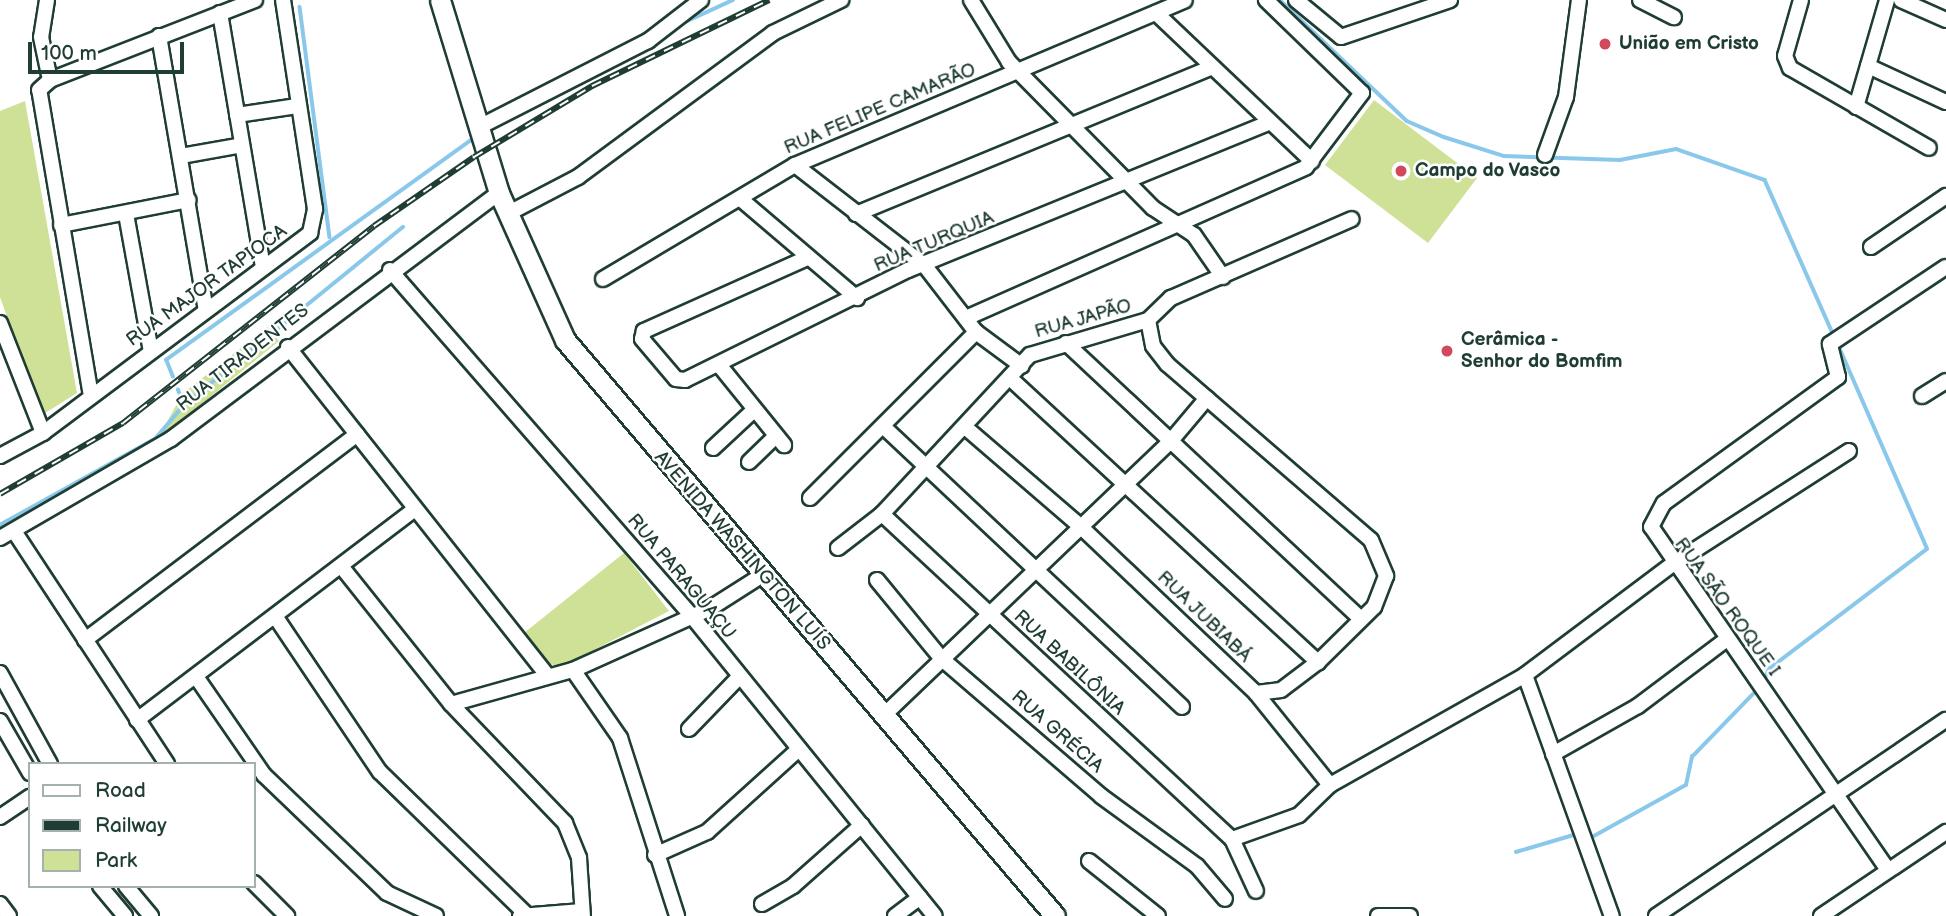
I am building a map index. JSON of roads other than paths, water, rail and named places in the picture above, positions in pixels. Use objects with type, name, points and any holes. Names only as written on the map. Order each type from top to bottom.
[{"type":"main road","name":"AVENIDA WASHINGTON LUÍS","points":[[440,0],[499,193],[565,340],[1055,916]]},
{"type":"street","points":[[47,0],[41,37],[50,80]]},
{"type":"street","points":[[91,396],[39,90],[50,80],[255,0]]},
{"type":"street","name":"RUA MAJOR TAPIOCA","points":[[0,456],[43,433],[304,239],[316,220],[283,0]]},
{"type":"street","points":[[677,0],[696,3]]},
{"type":"street","points":[[507,214],[578,177],[773,33],[841,0]]},
{"type":"street","points":[[971,0],[1018,72],[1074,122],[1126,181],[1182,225],[1223,277]]},
{"type":"street","name":"RUA FELIPE CAMARÃO","points":[[603,279],[743,201],[795,165],[1185,0]]},
{"type":"street","points":[[966,318],[1298,173],[1312,161],[1362,97],[1266,0]]},
{"type":"street","points":[[1296,0],[1328,30],[1347,36],[1450,0]]},
{"type":"street","points":[[1545,155],[1566,97],[1579,0]]},
{"type":"street","points":[[1640,0],[1674,17]]},
{"type":"street","points":[[1801,0],[1787,64],[1928,148]]},
{"type":"street","points":[[1856,107],[1887,0]]},
{"type":"street","points":[[1901,0],[1946,20]]},
{"type":"street","points":[[482,138],[526,101],[648,41],[696,3]]},
{"type":"street","points":[[220,13],[263,268]]},
{"type":"street","points":[[1156,13],[1210,68],[1312,161]]},
{"type":"street","points":[[159,36],[206,310]]},
{"type":"street","points":[[1868,65],[1946,102]]},
{"type":"street","points":[[856,214],[1210,68]]},
{"type":"street","points":[[237,115],[297,106]]},
{"type":"street","name":"RUA TURQUIA","points":[[807,258],[644,331],[643,341],[678,381],[720,366],[925,266],[1268,123]]},
{"type":"street","points":[[181,156],[242,145]]},
{"type":"street","points":[[795,165],[925,266],[976,332],[1022,366]]},
{"type":"street","name":"RUA TIRADENTES","points":[[0,538],[139,461],[390,270],[499,193]]},
{"type":"street","points":[[1871,247],[1946,196]]},
{"type":"street","points":[[61,225],[189,200]]},
{"type":"street","points":[[743,201],[807,258],[858,298]]},
{"type":"street","points":[[126,214],[151,351]]},
{"type":"street","name":"RUA JAPÃO","points":[[838,548],[882,514],[1042,347],[1148,320],[1171,298],[1352,219]]},
{"type":"street","name":"RUA SÃO ROQUE I","points":[[1888,870],[1838,795],[1651,533],[1654,513],[1838,377],[1840,339],[1946,267]]},
{"type":"street","name":"RUA PARAGUAÇU","points":[[390,270],[691,615],[935,916]]},
{"type":"street","points":[[1148,320],[1158,355],[1377,548],[1384,589],[1360,618],[1318,662],[1281,690],[1256,693]]},
{"type":"street","points":[[0,323],[43,433]]},
{"type":"street","points":[[810,498],[886,429],[976,332]]},
{"type":"street","points":[[1066,343],[1360,618]]},
{"type":"street","points":[[288,347],[548,676]]},
{"type":"street","points":[[720,366],[780,441],[749,462]]},
{"type":"street","points":[[1011,379],[1318,662]]},
{"type":"street","points":[[1922,396],[1946,381]]},
{"type":"street","points":[[883,716],[1032,568],[1170,442],[1207,398]]},
{"type":"street","points":[[713,448],[754,410]]},
{"type":"street","name":"RUA JUBIABÁ","points":[[965,427],[1080,526],[1256,693],[1330,785]]},
{"type":"street","points":[[886,429],[1182,707]]},
{"type":"street","points":[[85,640],[357,434]]},
{"type":"street","points":[[1256,891],[1232,839],[1299,815],[1330,785],[1525,675],[1673,564],[1849,451]]},
{"type":"street","points":[[137,720],[197,678],[415,509]]},
{"type":"street","name":"RUA BABILÔNIA","points":[[882,514],[1232,839]]},
{"type":"street","points":[[14,531],[166,762]]},
{"type":"street","points":[[341,566],[451,704],[565,823],[579,858],[582,914],[520,916]]},
{"type":"street","points":[[451,704],[573,670],[691,615],[764,574]]},
{"type":"street","name":"RUA GRÉCIA","points":[[877,580],[942,659],[1101,796],[1197,866],[1225,899]]},
{"type":"street","points":[[275,617],[380,772],[527,915]]},
{"type":"street","points":[[1553,754],[1638,706],[1727,639]]},
{"type":"street","points":[[573,670],[620,738],[655,855],[677,916]]},
{"type":"street","points":[[0,673],[49,762]]},
{"type":"street","points":[[1525,675],[1612,916]]},
{"type":"street","points":[[689,729],[739,677]]},
{"type":"street","points":[[197,678],[255,762]]},
{"type":"street","points":[[1656,916],[1946,720]]},
{"type":"street","points":[[0,721],[28,770]]},
{"type":"street","points":[[655,855],[706,832],[799,749]]},
{"type":"street","points":[[256,763],[264,775],[312,823],[387,893],[436,916]]},
{"type":"street","points":[[0,817],[28,798]]},
{"type":"street","points":[[762,904],[793,886],[862,825]]},
{"type":"street","points":[[1821,916],[1946,832]]},
{"type":"street","points":[[1088,861],[1158,916]]},
{"type":"street","points":[[256,885],[287,916]]},
{"type":"street","points":[[102,888],[125,916]]},
{"type":"street","points":[[128,888],[150,916]]},
{"type":"street","points":[[895,916],[920,897]]},
{"type":"street","points":[[0,904],[9,916]]},
{"type":"street","points":[[1378,916],[1410,916]]},
{"type":"waterway","points":[[681,24],[733,0]]},
{"type":"waterway","points":[[1280,0],[1407,121],[1444,137],[1504,156],[1620,160],[1676,149],[1765,180],[1834,336]]},
{"type":"waterway","points":[[300,7],[330,237]]},
{"type":"waterway","points":[[173,377],[166,360],[475,137]]},
{"type":"waterway","points":[[184,405],[403,227]]},
{"type":"waterway","points":[[1764,680],[1769,669],[1927,549],[1837,343]]},
{"type":"waterway","points":[[0,525],[156,438],[184,405],[178,390]]},
{"type":"waterway","points":[[1594,836],[1686,785],[1692,757],[1758,689]]},
{"type":"waterway","points":[[1516,852],[1577,834]]},
{"type":"railway","points":[[0,494],[123,423],[374,226],[474,157],[592,86],[769,0]]},
{"type":"place","name":"União em Cristo","points":[[1605,44]]},
{"type":"place","name":"Campo do Vasco","points":[[1401,171]]},
{"type":"place","name":"Cerâmica - Senhor do Bomfim","points":[[1447,351]]}]
